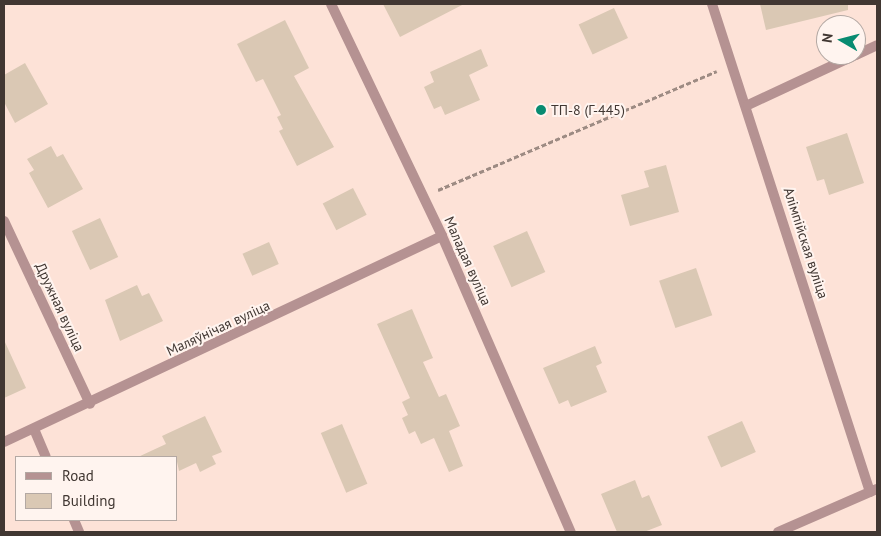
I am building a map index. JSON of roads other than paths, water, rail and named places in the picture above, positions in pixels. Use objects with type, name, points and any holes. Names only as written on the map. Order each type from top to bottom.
[{"type":"street","name":"Маладая вуліца","points":[[331,4],[442,236],[571,532]]},
{"type":"street","name":"Алімпійская вуліца","points":[[712,4],[748,105],[874,491]]},
{"type":"street","points":[[748,105],[834,65]]},
{"type":"street","name":"Дружная вуліца","points":[[4,221],[90,404]]},
{"type":"street","name":"Маляўнічая вуліца","points":[[4,442],[90,404],[442,236]]},
{"type":"street","points":[[34,429],[46,456]]},
{"type":"street","points":[[778,532],[874,491]]},
{"type":"place","name":"ТП-8 (Г-445)","points":[[541,110]]}]
